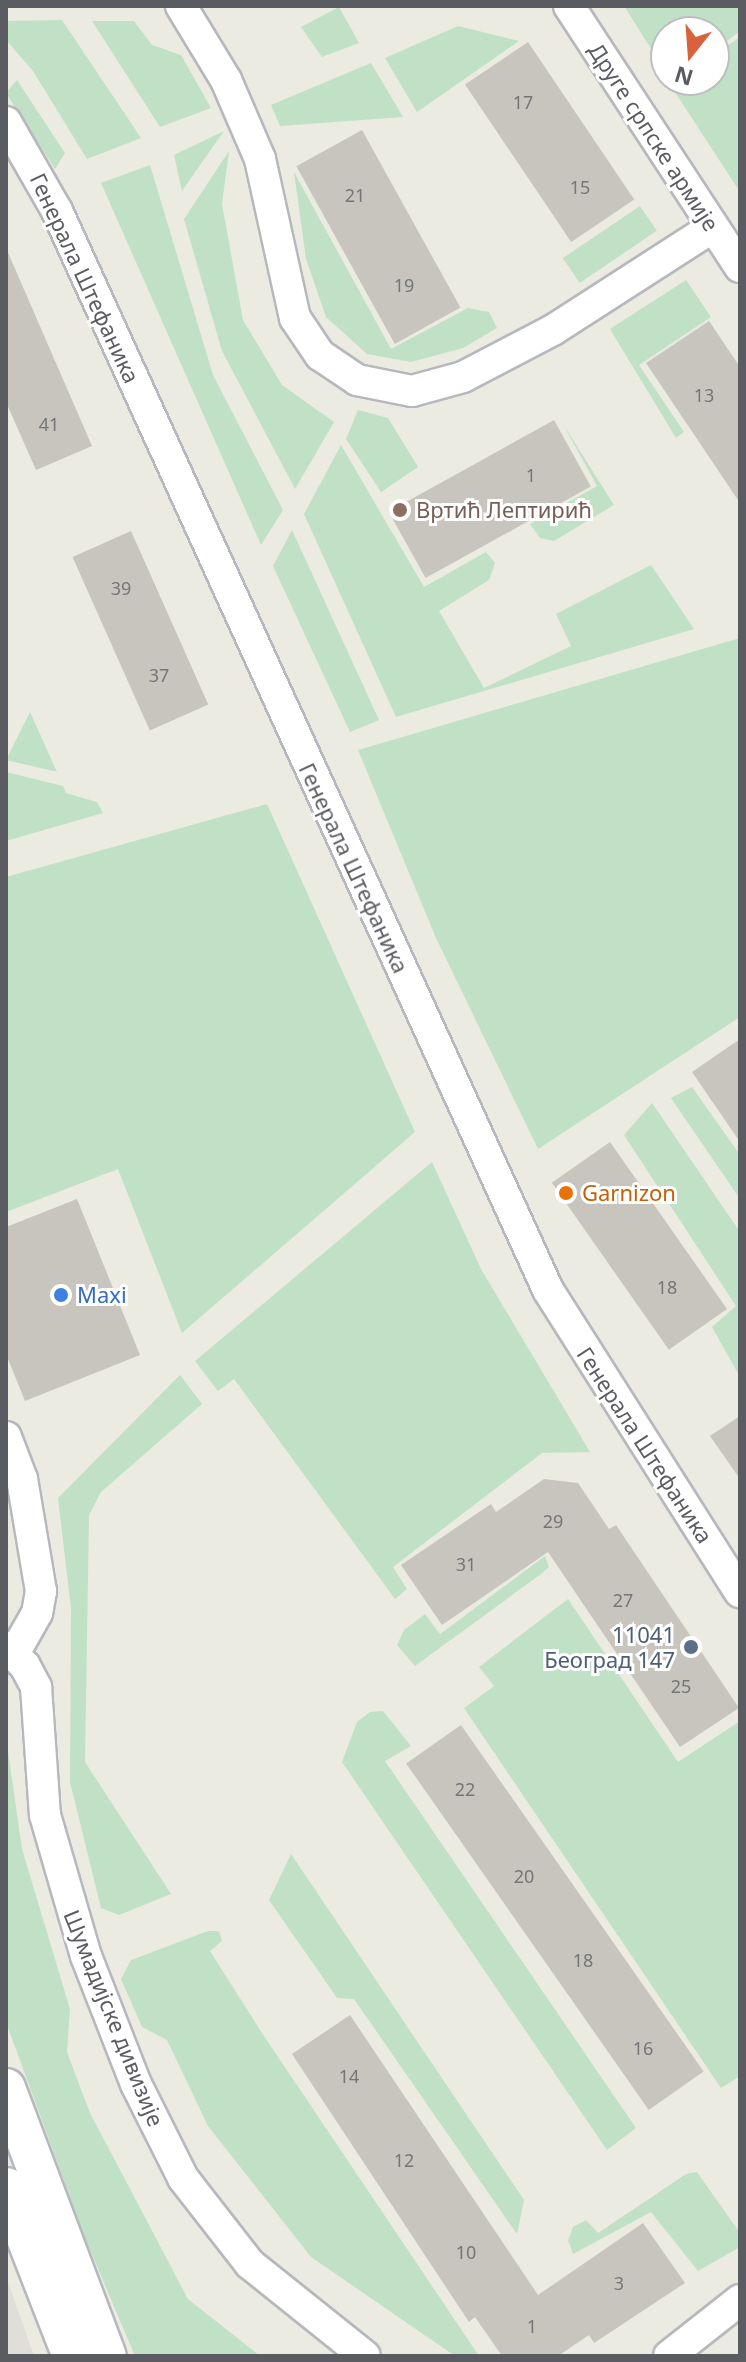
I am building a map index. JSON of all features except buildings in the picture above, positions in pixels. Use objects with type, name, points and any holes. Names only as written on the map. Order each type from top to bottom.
[{"type":"street","points":[[181,6],[226,80],[260,159],[295,318],[320,355],[357,380],[412,391],[463,377],[553,330],[713,227]]},
{"type":"street","name":"Друге српске армије","points":[[569,6],[740,267]]},
{"type":"street","name":"Генерала Штефаника","points":[[11,139],[57,211],[525,1244],[573,1334],[740,1592]]},
{"type":"street","name":"Шумадијске дивизије","points":[[6,1437],[22,1479],[41,1591],[37,1613],[11,1650],[36,1687],[45,1815],[61,1882],[111,2022],[156,2125],[190,2189],[235,2248],[284,2296],[365,2356]]},
{"type":"street","points":[[6,2088],[107,2356]]},
{"type":"street","points":[[6,2187],[72,2356]]},
{"type":"street","points":[[669,2356],[740,2300]]},
{"type":"shaded area","points":[[6,2276],[34,2356],[6,2356]]},
{"type":"green space","points":[[624,6],[739,6],[740,31],[730,39],[730,16],[650,16],[650,47]]},
{"type":"green space","points":[[339,7],[359,43],[322,57],[301,27]]},
{"type":"green space","points":[[62,20],[141,138],[87,159],[33,71],[6,40],[6,21]]},
{"type":"green space","points":[[92,21],[134,21],[152,45],[181,55],[211,108],[160,127]]},
{"type":"green space","points":[[458,26],[519,41],[417,112],[385,58]]},
{"type":"green space","points":[[740,37],[740,192],[678,96],[730,96],[730,44]]},
{"type":"green space","points":[[371,63],[403,117],[280,126],[271,105]]},
{"type":"green space","points":[[17,80],[65,153],[55,169],[6,93]]},
{"type":"green space","points":[[224,131],[182,191],[174,155]]},
{"type":"green space","points":[[229,151],[222,204],[243,320],[282,385],[334,422],[295,489],[222,351],[184,219]]},
{"type":"green space","points":[[150,165],[213,375],[283,510],[261,545],[101,183]]},
{"type":"green space","points":[[294,172],[391,349],[468,308],[489,312],[497,328],[463,348],[411,362],[367,354],[326,317],[306,259]]},
{"type":"green space","points":[[640,206],[657,231],[580,283],[563,258]]},
{"type":"green space","points":[[686,280],[711,317],[639,365],[684,432],[676,438],[610,329]]},
{"type":"green space","points":[[358,410],[388,418],[418,467],[381,492],[346,439]]},
{"type":"green space","points":[[563,424],[614,505],[554,541],[540,538],[530,524],[597,486]]},
{"type":"green space","points":[[341,445],[424,587],[486,552],[495,563],[489,580],[439,611],[484,688],[571,646],[556,614],[651,565],[694,629],[396,717],[304,514]]},
{"type":"green space","points":[[292,530],[379,720],[350,732],[273,566]]},
{"type":"green space","points":[[740,638],[740,1017],[538,1149],[436,938],[358,750]]},
{"type":"green space","points":[[30,712],[57,772],[6,760]]},
{"type":"green space","points":[[6,772],[63,786],[66,793],[97,802],[103,813],[6,841]]},
{"type":"green space","points":[[267,804],[415,1132],[182,1333],[118,1169],[6,1212],[6,877]]},
{"type":"green space","points":[[692,1087],[740,1155],[740,1199],[671,1098]]},
{"type":"green space","points":[[652,1103],[740,1232],[740,1377],[712,1327],[736,1306],[624,1135]]},
{"type":"green space","points":[[432,1162],[481,1269],[590,1452],[542,1453],[393,1567],[407,1589],[395,1599],[234,1379],[218,1391],[195,1361]]},
{"type":"green space","points":[[180,1375],[202,1404],[101,1492],[89,1515],[85,1762],[171,1894],[119,1915],[101,1908],[70,1782],[71,1609],[58,1498]]},
{"type":"green space","points":[[545,1556],[549,1567],[541,1574],[415,1666],[397,1645],[404,1630],[425,1614],[440,1634]]},
{"type":"green space","points":[[568,1599],[678,1762],[740,1721],[740,2076],[721,2088],[464,1708],[494,1686],[479,1667]]},
{"type":"green space","points":[[383,1711],[411,1746],[385,1761],[636,2128],[607,2150],[342,1762],[357,1722],[370,1712]]},
{"type":"green space","points":[[6,1737],[22,1849],[70,2009],[67,2052],[90,2113],[188,2299],[260,2356],[135,2356],[85,2238],[6,2022]]},
{"type":"green space","points":[[291,1854],[524,2200],[517,2234],[354,1999],[337,1998],[269,1900]]},
{"type":"green space","points":[[208,1931],[219,1931],[222,1941],[210,1951],[262,2033],[479,2356],[455,2356],[311,2257],[208,2126],[167,2040],[142,2027],[121,1979],[131,1960]]},
{"type":"green space","points":[[697,2172],[740,2233],[740,2247],[698,2271],[651,2212],[573,2254],[568,2240],[573,2227],[586,2220],[598,2233],[686,2174]]},
{"type":"place","name":"Вртић Лептирић","points":[[400,510]]},
{"type":"place","name":"Garnizon","points":[[566,1193]]},
{"type":"place","name":"Maxi","points":[[61,1295]]},
{"type":"place","name":"11041 Београд 147","points":[[691,1647]]}]
